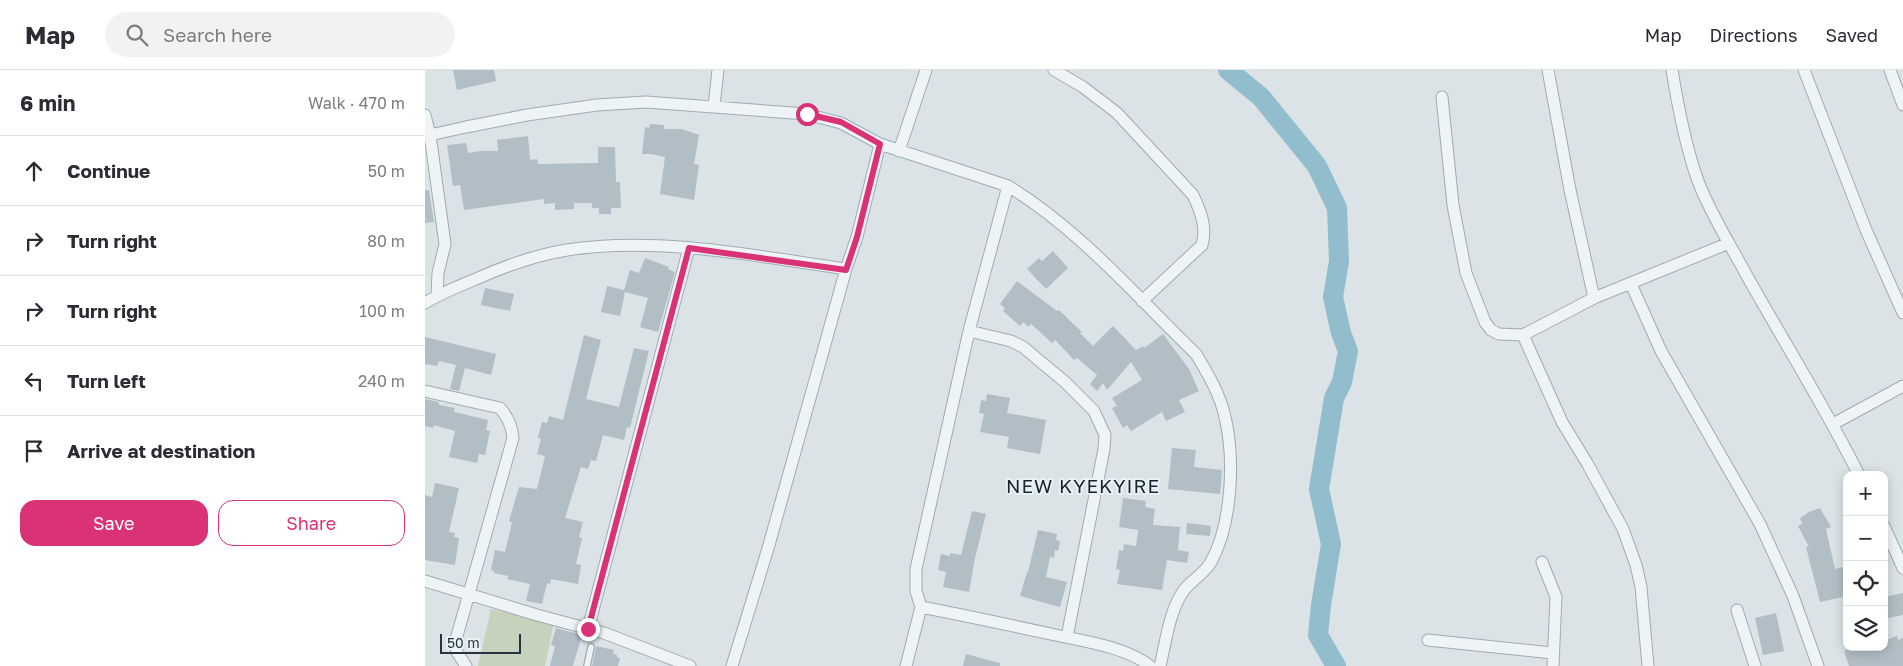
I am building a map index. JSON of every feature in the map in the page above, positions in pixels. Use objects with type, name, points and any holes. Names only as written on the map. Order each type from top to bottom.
[{"type":"street","points":[[714,106],[718,70]]},
{"type":"street","points":[[899,150],[926,70]]},
{"type":"street","points":[[1054,70],[1083,87],[1117,113],[1193,195],[1199,208],[1204,222],[1205,236],[1202,245],[1142,301]]},
{"type":"street","points":[[1548,70],[1570,190],[1594,298]]},
{"type":"street","points":[[1672,70],[1688,150],[1699,183],[1729,243],[1780,335],[1833,424],[1857,471]]},
{"type":"street","points":[[1804,70],[1866,230],[1903,313]]},
{"type":"street","points":[[1890,70],[1903,105]]},
{"type":"street","points":[[1442,97],[1453,205],[1467,273],[1485,322],[1491,330],[1499,334],[1523,335],[1594,298],[1729,243]]},
{"type":"street","points":[[427,136],[466,126],[527,115],[597,105],[646,102],[807,114],[841,122],[880,144],[1008,186],[1027,198],[1077,236],[1196,354],[1215,388],[1225,416],[1230,447],[1228,503],[1219,544],[1210,564],[1185,589],[1176,605],[1160,666]]},
{"type":"street","points":[[425,115],[445,244],[438,273],[437,295]]},
{"type":"street","points":[[732,666],[769,545],[846,270],[857,237],[880,144]]},
{"type":"street","points":[[906,666],[921,607],[916,591],[916,569],[969,331],[1008,186]]},
{"type":"street","points":[[425,303],[437,295],[538,256],[566,250],[608,245],[689,248],[846,270]]},
{"type":"street","points":[[588,629],[689,248]]},
{"type":"street","points":[[1631,284],[1661,351],[1760,524],[1793,596],[1818,666]]},
{"type":"street","points":[[969,331],[1011,341],[1023,347],[1065,382],[1094,411],[1105,435],[1105,449],[1067,638]]},
{"type":"street","points":[[1523,335],[1562,422],[1623,529],[1637,564],[1641,587],[1648,666]]},
{"type":"street","points":[[1833,424],[1903,386]]},
{"type":"street","points":[[425,390],[500,408],[507,416],[512,429],[513,438],[455,643],[457,652],[466,666]]},
{"type":"street","points":[[1888,535],[1903,568]]},
{"type":"street","points":[[1542,562],[1556,597],[1552,653],[1553,666]]},
{"type":"street","points":[[425,581],[613,636],[690,666]]},
{"type":"street","points":[[921,607],[1099,645],[1141,658],[1150,666]]},
{"type":"street","points":[[1737,610],[1755,666]]},
{"type":"street","points":[[1429,640],[1552,653]]},
{"type":"lane","points":[[587,666],[591,647]]},
{"type":"green space","points":[[491,609],[554,622],[545,666],[478,666]]},
{"type":"building","points":[[453,70],[494,70],[496,81],[457,90]]},
{"type":"building","points":[[650,124],[664,125],[664,129],[682,129],[699,135],[694,164],[699,165],[694,200],[660,194],[665,157],[642,154],[645,127],[649,128]]},
{"type":"building","points":[[528,136],[530,160],[537,159],[538,164],[598,163],[598,147],[615,147],[616,182],[620,182],[621,208],[611,208],[611,214],[599,214],[599,208],[592,208],[592,203],[574,203],[574,209],[555,210],[555,203],[544,204],[544,199],[464,210],[460,185],[453,186],[447,145],[466,143],[468,153],[498,151],[497,140]]},
{"type":"building","points":[[425,190],[429,190],[434,222],[425,223]]},
{"type":"building","points":[[1053,251],[1068,268],[1046,289],[1027,269],[1039,258],[1042,261]]},
{"type":"building","points":[[645,258],[669,267],[668,269],[675,272],[658,332],[640,327],[648,298],[625,292],[620,316],[601,312],[607,286],[624,290],[630,270],[639,273]]},
{"type":"building","points":[[1017,281],[1057,311],[1059,310],[1082,332],[1080,333],[1093,346],[1113,326],[1136,350],[1143,346],[1144,348],[1163,334],[1189,369],[1199,391],[1179,400],[1185,412],[1166,421],[1162,412],[1131,431],[1127,425],[1123,428],[1112,408],[1117,406],[1112,398],[1142,380],[1131,362],[1107,390],[1103,383],[1097,391],[1090,384],[1097,375],[1077,358],[1074,360],[1055,340],[1052,343],[1031,324],[1029,327],[1023,322],[1020,326],[1003,311],[1005,308],[1000,304]]},
{"type":"building","points":[[485,288],[514,294],[510,311],[481,305]]},
{"type":"building","points":[[584,335],[601,340],[586,399],[619,407],[634,348],[649,351],[630,428],[627,427],[624,440],[603,435],[596,461],[591,460],[588,469],[581,467],[565,518],[583,522],[579,537],[582,538],[576,564],[581,565],[578,584],[551,579],[550,584],[547,583],[542,604],[526,601],[530,584],[507,579],[508,576],[494,573],[491,570],[495,550],[505,552],[512,522],[509,521],[519,487],[537,489],[545,456],[537,454],[541,439],[538,438],[542,422],[547,423],[549,416],[563,420]]},
{"type":"building","points":[[425,337],[496,354],[491,375],[465,368],[459,391],[450,389],[456,365],[439,361],[437,366],[425,364]]},
{"type":"building","points":[[987,394],[1010,398],[1007,413],[1046,420],[1040,454],[1007,448],[1009,437],[980,432],[984,414],[979,413],[981,400],[986,401]]},
{"type":"building","points":[[425,399],[439,402],[439,405],[455,408],[454,412],[488,420],[486,430],[490,431],[485,455],[479,454],[477,463],[449,457],[455,431],[434,425],[433,428],[425,426]]},
{"type":"building","points":[[1172,448],[1196,450],[1194,467],[1222,470],[1220,494],[1168,489]]},
{"type":"building","points":[[435,483],[459,488],[449,532],[455,533],[454,537],[459,538],[455,565],[425,560],[425,495],[432,497]]},
{"type":"building","points":[[1123,498],[1146,501],[1145,507],[1155,509],[1153,525],[1180,527],[1178,550],[1189,552],[1187,563],[1167,560],[1162,590],[1117,584],[1120,570],[1116,569],[1119,550],[1123,551],[1124,544],[1136,546],[1138,530],[1119,527]]},
{"type":"building","points":[[1820,508],[1831,527],[1826,529],[1835,569],[1843,567],[1843,597],[1820,602],[1806,547],[1809,547],[1798,526],[1802,524],[1800,518]]},
{"type":"building","points":[[972,511],[986,514],[969,592],[943,587],[946,572],[938,570],[941,554],[950,556],[950,553],[961,555]]},
{"type":"building","points":[[1187,523],[1211,526],[1210,536],[1186,534]]},
{"type":"building","points":[[1038,530],[1057,534],[1056,540],[1060,541],[1058,551],[1055,550],[1054,558],[1050,557],[1046,577],[1067,582],[1060,607],[1020,596]]},
{"type":"building","points":[[1903,593],[1903,615],[1888,618],[1888,596]]},
{"type":"building","points":[[1776,613],[1784,651],[1763,655],[1755,618]]},
{"type":"building","points":[[556,628],[582,635],[573,666],[550,666],[555,646],[551,645]]},
{"type":"building","points":[[1897,636],[1898,640],[1903,638],[1903,666],[1849,666],[1844,651],[1888,651],[1888,639]]},
{"type":"building","points":[[596,646],[614,650],[613,654],[620,658],[618,666],[592,666]]},
{"type":"building","points":[[966,654],[1000,663],[1000,666],[963,666]]},
{"type":"waterway","points":[[1228,70],[1261,97],[1317,166],[1337,208],[1339,261],[1333,297],[1341,333],[1348,351],[1342,382],[1334,398],[1319,489],[1331,544],[1318,635],[1336,666]]},
{"type":"district","name":"NEW KYEKYIRE","points":[[1083,486]]},
{"type":"route","points":[[588,629],[689,248],[846,270],[857,237],[880,144],[841,122],[807,114]]}]
